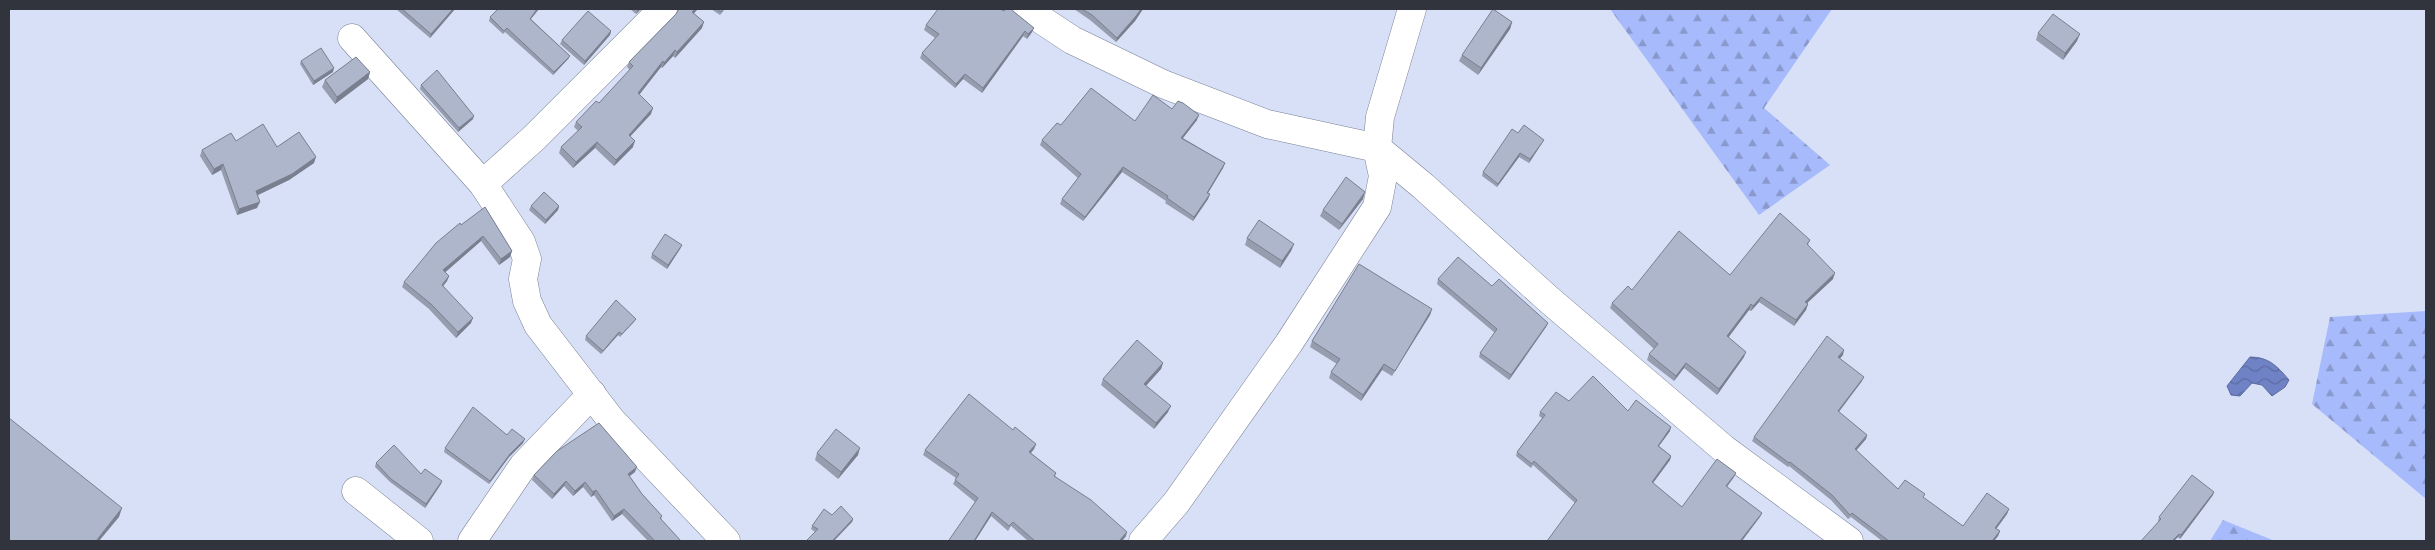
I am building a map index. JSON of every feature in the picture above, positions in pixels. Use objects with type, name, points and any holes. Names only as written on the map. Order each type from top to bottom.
[{"type":"street","points":[[483,184],[534,138],[664,9]]},
{"type":"street","points":[[1025,9],[1072,40],[1163,84],[1267,124],[1377,148],[1423,186],[1547,298],[1724,449],[1849,541]]},
{"type":"street","points":[[1143,541],[1176,503],[1289,343],[1377,206],[1383,176],[1377,148],[1380,117],[1412,9]]},
{"type":"street","points":[[352,38],[483,184],[521,242],[527,259],[524,278],[527,301],[538,325],[612,421],[726,541]]},
{"type":"street","points":[[472,541],[523,466],[592,394]]},
{"type":"street","points":[[356,491],[419,541]]},
{"type":"green space","points":[[1610,9],[1832,9],[1764,108],[1830,165],[1759,215]]},
{"type":"green space","points":[[2426,311],[2426,499],[2312,404],[2330,317]]},
{"type":"green space","points":[[2223,520],[2275,541],[2210,541]]},
{"type":"water","points":[[2250,357],[2257,357],[2268,361],[2276,367],[2289,380],[2285,387],[2272,396],[2262,385],[2252,383],[2240,396],[2231,395],[2227,386]]},
{"type":"building","points":[[402,9],[453,9],[431,34]]},
{"type":"building","points":[[498,9],[537,9],[530,19],[570,56],[554,72],[507,28],[504,31],[490,17]]},
{"type":"building","points":[[679,9],[695,9],[692,12],[704,22],[677,52],[675,50],[664,63],[663,61],[638,93],[653,108],[629,135],[635,141],[616,160],[597,142],[576,162],[561,147],[582,127],[576,122],[596,101],[599,103],[633,66],[629,62]]},
{"type":"building","points":[[938,9],[1000,9],[1004,11],[1012,9],[1034,28],[1028,34],[1025,31],[983,88],[965,74],[956,84],[922,53],[939,34],[926,25]]},
{"type":"building","points":[[1082,9],[1141,9],[1117,38],[1092,15]]},
{"type":"building","points":[[1493,9],[1512,22],[1481,68],[1462,55]]},
{"type":"building","points":[[588,11],[611,31],[585,61],[562,40]]},
{"type":"building","points":[[2053,14],[2080,34],[2065,53],[2038,33]]},
{"type":"building","points":[[321,48],[334,68],[314,81],[301,61]]},
{"type":"building","points":[[356,57],[370,72],[337,97],[325,80]]},
{"type":"building","points":[[437,70],[474,116],[459,128],[421,85]]},
{"type":"building","points":[[1091,88],[1135,121],[1153,95],[1172,109],[1178,101],[1199,115],[1181,138],[1225,163],[1207,193],[1210,194],[1194,217],[1167,198],[1168,196],[1123,167],[1085,217],[1062,199],[1081,174],[1042,140],[1057,123],[1061,125]]},
{"type":"building","points":[[263,124],[277,147],[299,132],[316,157],[292,174],[256,191],[260,202],[239,209],[223,164],[214,169],[202,150],[231,133],[236,141]]},
{"type":"building","points":[[1524,125],[1544,140],[1530,159],[1520,153],[1498,184],[1483,172],[1512,129],[1518,133]]},
{"type":"building","points":[[1346,177],[1365,192],[1342,224],[1323,210]]},
{"type":"building","points":[[544,192],[559,206],[546,220],[531,206]]},
{"type":"building","points":[[485,207],[512,251],[501,259],[483,236],[443,270],[449,276],[442,285],[473,318],[458,332],[431,304],[404,282],[436,243],[460,223],[461,225]]},
{"type":"building","points":[[1780,213],[1810,240],[1807,244],[1835,273],[1805,302],[1808,304],[1796,320],[1761,297],[1753,306],[1751,304],[1727,336],[1746,352],[1719,389],[1686,363],[1676,376],[1649,354],[1658,344],[1612,303],[1628,286],[1632,290],[1679,231],[1730,275]]},
{"type":"building","points":[[1259,220],[1294,244],[1282,261],[1247,238]]},
{"type":"building","points":[[665,234],[682,245],[668,265],[652,254]]},
{"type":"building","points":[[1458,257],[1492,286],[1499,279],[1548,323],[1511,375],[1480,353],[1497,329],[1438,279]]},
{"type":"building","points":[[1359,264],[1432,309],[1395,371],[1384,364],[1363,395],[1331,372],[1340,359],[1312,341]]},
{"type":"building","points":[[616,300],[636,319],[622,334],[619,332],[603,351],[586,336]]},
{"type":"building","points":[[1827,336],[1844,350],[1838,357],[1864,377],[1838,411],[1867,435],[1855,449],[1898,489],[1905,480],[1925,494],[1923,497],[1963,526],[1987,493],[2009,509],[1995,528],[2000,531],[1992,541],[1889,541],[1852,513],[1850,515],[1832,495],[1754,437]]},
{"type":"building","points":[[1137,340],[1163,363],[1144,384],[1171,406],[1156,423],[1103,379]]},
{"type":"building","points":[[1593,376],[1628,411],[1636,400],[1671,427],[1658,446],[1671,456],[1652,482],[1682,507],[1717,459],[1736,473],[1726,486],[1762,513],[1740,541],[1547,541],[1577,500],[1534,461],[1532,464],[1517,452],[1545,415],[1540,412],[1556,392],[1569,401]]},
{"type":"building","points":[[969,394],[1013,430],[1015,427],[1036,444],[1029,452],[1056,473],[1054,476],[1091,500],[1127,532],[1119,541],[1035,541],[1013,522],[1009,526],[992,512],[974,541],[949,540],[978,498],[955,480],[959,474],[925,450]]},
{"type":"building","points":[[473,407],[507,435],[512,429],[525,439],[510,454],[490,481],[445,448]]},
{"type":"building","points":[[9,418],[122,508],[96,541],[9,541]]},
{"type":"building","points":[[599,423],[637,467],[628,474],[642,494],[662,516],[660,518],[681,541],[655,541],[624,509],[614,516],[596,490],[593,492],[585,482],[575,491],[566,481],[554,494],[534,475],[557,451]]},
{"type":"building","points":[[836,429],[860,448],[841,472],[817,453]]},
{"type":"building","points":[[394,445],[421,474],[425,469],[442,481],[426,504],[391,479],[376,463]]},
{"type":"building","points":[[2192,475],[2214,492],[2181,535],[2179,534],[2172,541],[2141,541],[2161,519],[2159,517]]},
{"type":"building","points":[[841,506],[853,519],[832,541],[806,541],[818,529],[812,526],[824,509],[832,515]]}]
